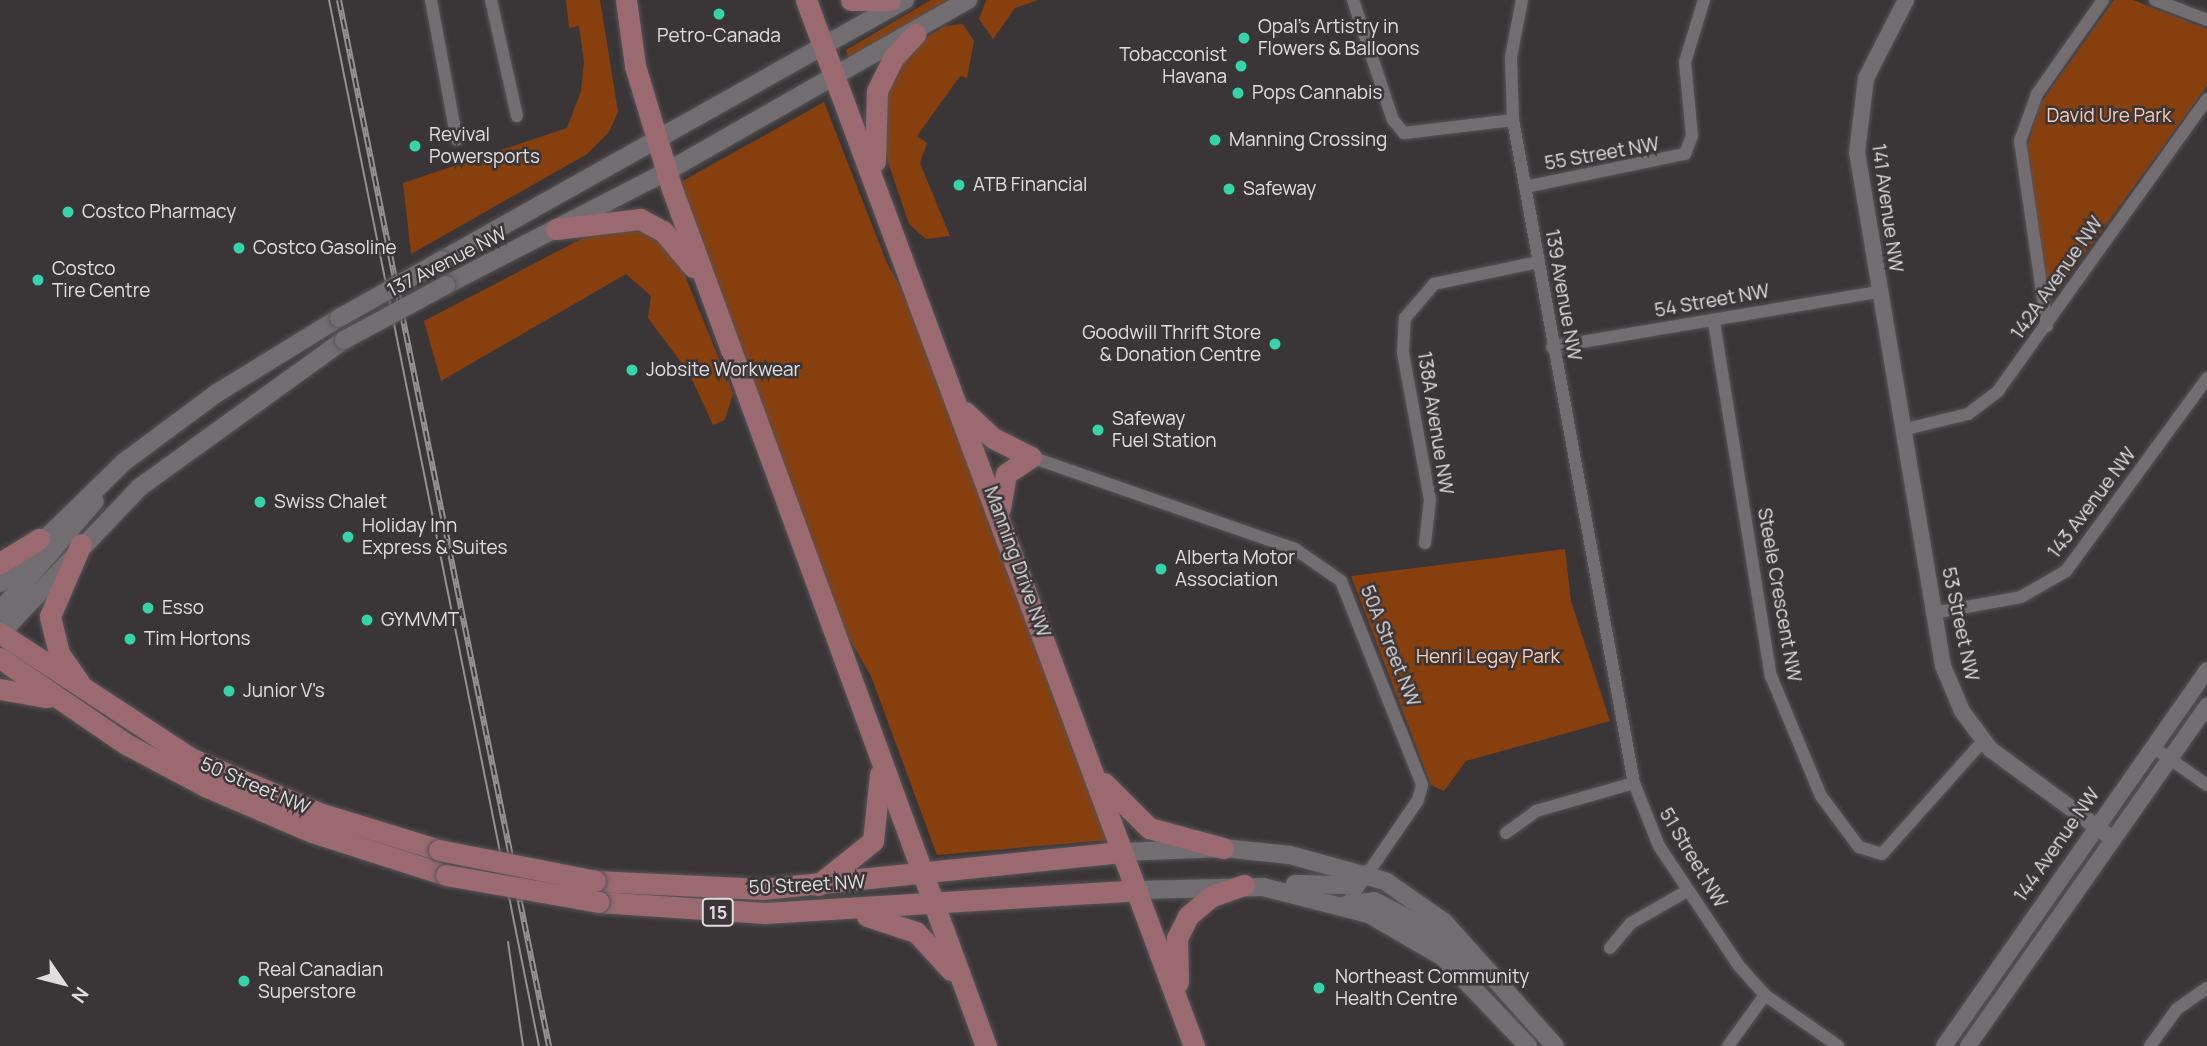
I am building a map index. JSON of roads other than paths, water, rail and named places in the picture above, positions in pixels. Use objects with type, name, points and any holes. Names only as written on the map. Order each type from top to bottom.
[{"type":"main road","points":[[626,0],[635,66],[666,172],[986,1046]]},
{"type":"main road","name":"Manning Drive NW","points":[[806,0],[961,409],[1194,1046]]},
{"type":"main road","points":[[851,0],[890,0]]},
{"type":"main road","name":"137 Avenue NW","points":[[0,583],[38,540],[124,462],[217,393],[339,318],[905,0]]},
{"type":"main road","name":"137 Avenue NW","points":[[0,633],[81,544],[222,423],[344,340],[666,172],[836,79],[968,0]]},
{"type":"main road","points":[[880,194],[872,113],[884,73],[915,34]]},
{"type":"main road","points":[[556,229],[616,217],[648,221],[673,240],[705,282]]},
{"type":"main road","points":[[961,409],[993,438],[1031,457],[1006,474],[999,513]]},
{"type":"main road","points":[[0,611],[124,462]]},
{"type":"main road","points":[[0,563],[38,540]]},
{"type":"main road","points":[[81,544],[50,616],[59,653],[94,700]]},
{"type":"main road","name":"50 Street NW","points":[[0,633],[94,700],[226,775],[319,813],[439,850],[595,880],[816,886],[924,877],[1123,852],[1223,848],[1298,856],[1367,874],[1422,903],[1502,981],[1555,1046]]},
{"type":"main road","name":"50 Street NW","points":[[0,658],[62,702],[147,756],[260,811],[446,875],[599,902],[698,911],[837,911],[1137,890],[1248,886],[1346,905],[1407,932],[1443,957],[1528,1046]]},
{"type":"main road","points":[[0,689],[62,702]]},
{"type":"main road","points":[[816,886],[873,841],[880,817],[880,758]]},
{"type":"main road","points":[[1092,766],[1128,814],[1149,828],[1223,848]]},
{"type":"main road","points":[[1179,1005],[1176,948],[1184,921],[1203,901],[1248,886],[1348,885],[1367,874]]},
{"type":"main road","points":[[1346,905],[1368,900],[1411,919],[1502,981]]},
{"type":"main road","points":[[837,911],[916,932],[942,955],[967,995]]},
{"type":"street","points":[[430,0],[457,140]]},
{"type":"street","points":[[491,0],[517,116]]},
{"type":"street","points":[[1353,0],[1393,120],[1404,133],[1513,120]]},
{"type":"street","name":"139 Avenue NW","points":[[1522,0],[1512,50],[1513,120],[1594,595]]},
{"type":"street","name":"55 Street NW","points":[[1525,187],[1685,154],[1692,136],[1685,62],[1704,0]]},
{"type":"street","name":"141 Avenue NW","points":[[1902,430],[1858,169],[1858,122],[1876,51],[1906,0]]},
{"type":"street","points":[[2047,326],[2020,141],[2037,94],[2104,0]]},
{"type":"street","points":[[2155,0],[2207,20]]},
{"type":"street","name":"142A Avenue NW","points":[[1902,430],[1978,408],[2047,326],[2207,99]]},
{"type":"street","name":"138A Avenue NW","points":[[1425,543],[1430,500],[1402,343],[1409,310],[1434,284],[1538,262]]},
{"type":"street","name":"54 Street NW","points":[[1552,347],[1714,322],[1878,292]]},
{"type":"street","name":"Steele Crescent NW","points":[[1714,322],[1771,676],[1821,796],[1859,847],[1882,854],[1983,741]]},
{"type":"street","name":"143 Avenue NW","points":[[1933,613],[2021,597],[2066,571],[2207,378]]},
{"type":"street","name":"53 Street NW","points":[[1902,430],[1933,613],[1947,678],[1983,741],[2113,839]]},
{"type":"street","name":"50A Street NW","points":[[1031,457],[1320,562],[1341,581],[1357,609],[1420,775],[1421,793],[1367,874]]},
{"type":"street","name":"51 Street NW","points":[[1594,595],[1634,783],[1653,835],[1687,891],[1765,995],[1838,1046]]},
{"type":"street","name":"144 Avenue NW","points":[[1944,1046],[2207,670]]},
{"type":"street","points":[[1968,1046],[2207,706]]},
{"type":"street","points":[[2152,747],[2207,785]]},
{"type":"street","points":[[1506,833],[1536,810],[1634,783]]},
{"type":"street","points":[[1346,905],[1367,874]]},
{"type":"street","points":[[1610,948],[1631,923],[1687,891]]},
{"type":"street","points":[[2150,1046],[2177,1009],[2207,988]]},
{"type":"street","points":[[1727,1046],[1765,995]]},
{"type":"tram line","points":[[329,0],[539,1046]]},
{"type":"tram line","points":[[508,942],[523,1046]]},
{"type":"railway","points":[[339,0],[549,1046]]},
{"type":"place","name":"Petro-Canada","points":[[719,14]]},
{"type":"place","name":"Opal's Artistry in Flowers & Balloons","points":[[1244,38]]},
{"type":"place","name":"Tobacconist Havana","points":[[1241,66]]},
{"type":"place","name":"Pops Cannabis","points":[[1238,93]]},
{"type":"place","name":"Manning Crossing","points":[[1215,140]]},
{"type":"place","name":"Revival Powersports","points":[[415,146]]},
{"type":"place","name":"ATB Financial","points":[[959,185]]},
{"type":"place","name":"Safeway","points":[[1229,189]]},
{"type":"place","name":"Costco Pharmacy","points":[[68,212]]},
{"type":"place","name":"Costco Gasoline","points":[[239,248]]},
{"type":"place","name":"Costco Tire Centre","points":[[38,280]]},
{"type":"place","name":"Goodwill Thrift Store & Donation Centre","points":[[1275,344]]},
{"type":"place","name":"Jobsite Workwear","points":[[632,370]]},
{"type":"place","name":"Safeway Fuel Station","points":[[1098,430]]},
{"type":"place","name":"Swiss Chalet","points":[[260,502]]},
{"type":"place","name":"Holiday Inn Express & Suites","points":[[348,537]]},
{"type":"place","name":"Alberta Motor Association","points":[[1161,569]]},
{"type":"place","name":"Esso","points":[[148,608]]},
{"type":"place","name":"GYMVMT","points":[[367,620]]},
{"type":"place","name":"Tim Hortons","points":[[130,639]]},
{"type":"place","name":"Junior V's","points":[[229,691]]},
{"type":"place","name":"Real Canadian Superstore","points":[[244,981]]},
{"type":"place","name":"Northeast Community Health Centre","points":[[1319,988]]},
{"type":"park label","name":"David Ure Park","points":[[2109,116]]},
{"type":"park label","name":"Henri Legay Park","points":[[1488,657]]}]
